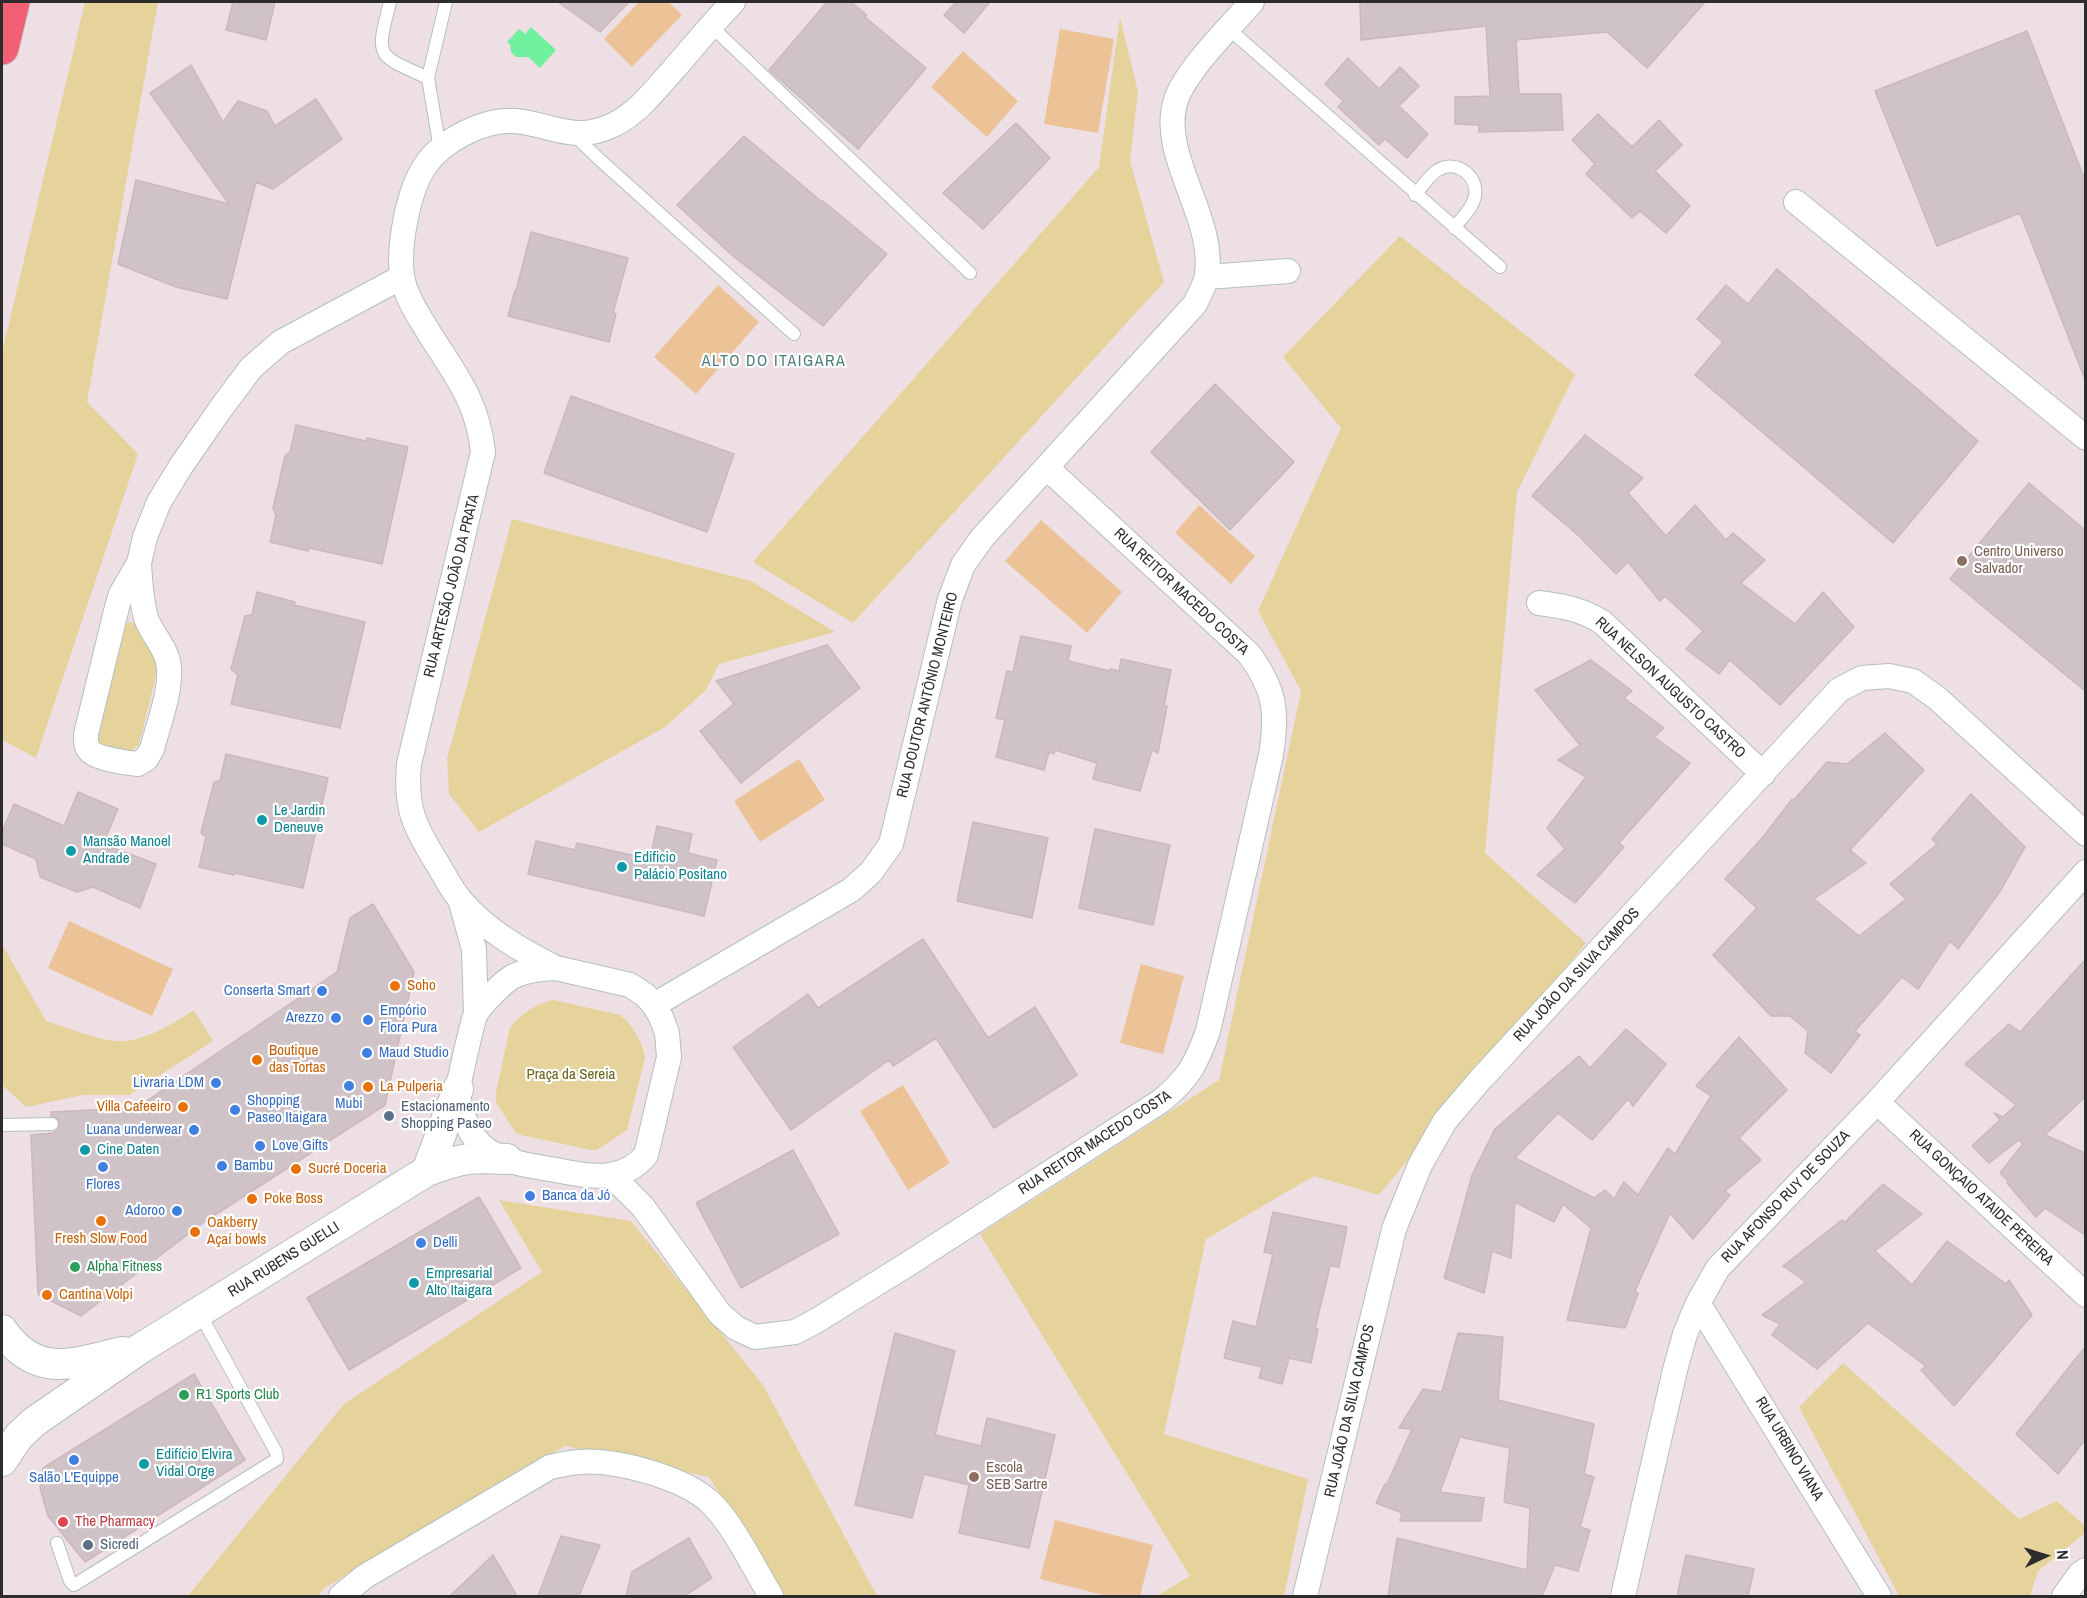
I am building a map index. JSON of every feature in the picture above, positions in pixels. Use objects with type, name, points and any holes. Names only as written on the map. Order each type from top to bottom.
[{"type":"street","name":"RUA DOUTOR ANTÔNIO MONTEIRO","points":[[654,1005],[851,890],[871,872],[891,844],[940,636],[950,599],[963,565],[982,538],[1195,304],[1207,277],[1208,256],[1203,229],[1178,154],[1173,128],[1175,102],[1185,81],[1251,2]]},
{"type":"street","points":[[138,563],[141,597],[147,620],[168,656],[170,669],[169,684],[152,749],[146,759],[138,764],[98,756],[91,752],[86,744],[86,734],[117,608],[121,594],[138,563],[145,537],[159,502],[181,466],[251,368],[282,342],[402,277],[403,236],[414,186],[425,165],[440,149],[475,129],[493,123],[515,121],[573,134],[611,126],[629,116],[646,100],[724,9]]},
{"type":"street","points":[[1796,202],[2085,438]]},
{"type":"street","points":[[1207,277],[1288,271]]},
{"type":"street","name":"RUA ARTESÃO JOÃO DA PRATA","points":[[402,277],[410,300],[475,411],[481,428],[483,452],[409,764],[407,788],[410,811],[420,834],[460,901],[480,921],[556,968]]},
{"type":"street","name":"RUA REITOR MACEDO COSTA","points":[[611,1174],[643,1207],[720,1314],[736,1329],[756,1337],[785,1334],[795,1332],[816,1321],[938,1245],[1161,1101],[1191,1072],[1208,1030],[1271,755],[1275,727],[1272,698],[1263,675],[1249,654],[1047,468]]},
{"type":"street","name":"RUA NELSON AUGUSTO CASTRO","points":[[1539,603],[1587,612],[1602,622],[1763,774]]},
{"type":"street","name":"RUA JOÃO DA SILVA CAMPOS","points":[[1305,1596],[1394,1229],[1420,1165],[1445,1121],[1480,1080],[1839,690],[1862,678],[1889,676],[1913,681],[1937,698],[2085,834]]},
{"type":"street","name":"RUA AFONSO RUY DE SOUZA","points":[[1623,1596],[1685,1334],[1698,1303],[1718,1268],[1877,1102],[2085,872]]},
{"type":"street","name":"RUA ARTESÃO JOÃO DA PRATA","points":[[460,901],[474,949],[476,1014]]},
{"type":"street","points":[[427,1171],[458,1089],[476,1014],[511,977],[531,970],[556,968],[630,985],[645,995],[654,1005],[667,1033],[669,1057],[646,1155],[629,1171],[586,1176],[507,1159],[489,1151],[479,1143],[461,1112],[458,1089]]},
{"type":"street","name":"RUA GONÇAIO ATAIDE PEREIRA","points":[[1877,1102],[2085,1295]]},
{"type":"street","name":"RUA RUBENS GUELLI","points":[[2,1461],[19,1436],[34,1422],[141,1348],[427,1171],[457,1160],[475,1157],[507,1159]]},
{"type":"street","name":"RUA URBINO VIANA","points":[[1698,1303],[1870,1593]]},
{"type":"street","name":"RUA RUBENS GUELLI","points":[[2,1330],[24,1354],[40,1362],[58,1365],[78,1363],[141,1348]]},
{"type":"street","points":[[341,1596],[364,1577],[550,1467],[579,1462],[606,1463],[669,1478],[692,1489],[712,1504],[728,1525],[771,1596]]},
{"type":"street","points":[[2064,1596],[2085,1570]]},
{"type":"lane","points":[[390,2],[381,39],[384,55],[391,61],[428,78]]},
{"type":"lane","points":[[440,149],[428,78],[446,2]]},
{"type":"lane","points":[[724,9],[970,273]]},
{"type":"lane","points":[[1229,29],[1415,195],[1500,267]]},
{"type":"lane","points":[[573,134],[794,334]]},
{"type":"lane","points":[[1415,195],[1435,171],[1454,166],[1464,170],[1471,177],[1475,186],[1475,197],[1472,206],[1454,228]]},
{"type":"lane","points":[[2,1125],[52,1124]]},
{"type":"lane","points":[[57,1542],[70,1581],[74,1585],[277,1459],[276,1452],[199,1312]]},
{"type":"green space","points":[[85,2],[158,2],[87,402],[138,454],[36,758],[2,740],[2,353]]},
{"type":"green space","points":[[1120,17],[1138,92],[1130,161],[1164,282],[853,623],[753,562],[1099,167]]},
{"type":"green space","points":[[1400,236],[1575,374],[1517,492],[1485,853],[1586,943],[1379,1195],[1314,1176],[1206,1239],[1164,1434],[1308,1479],[1284,1596],[1157,1596],[1190,1576],[980,1234],[1219,1080],[1301,691],[1258,611],[1341,428],[1283,357]]},
{"type":"green space","points":[[512,519],[751,581],[835,632],[719,664],[706,690],[665,727],[479,832],[449,794],[447,759]]},
{"type":"green space","points":[[126,622],[136,623],[156,658],[158,667],[139,745],[131,751],[100,745],[95,738],[119,625]]},
{"type":"green space","points":[[2,944],[46,1021],[107,1040],[127,1041],[154,1033],[194,1010],[213,1041],[129,1095],[83,1095],[26,1107],[2,1085]]},
{"type":"green space","name":"Praça da Sereia","points":[[554,1000],[620,1015],[633,1029],[644,1053],[645,1058],[627,1130],[597,1150],[521,1135],[515,1132],[496,1102],[496,1092],[510,1028],[529,1010]]},
{"type":"green space","points":[[499,1200],[631,1221],[763,1385],[877,1596],[784,1596],[709,1477],[565,1446],[323,1589],[318,1596],[188,1596],[344,1404],[542,1272]]},
{"type":"green space","points":[[1843,1363],[2019,1519],[2057,1501],[2085,1526],[2085,1533],[2038,1571],[2030,1596],[1899,1596],[1799,1407]]},
{"type":"shaded area","points":[[639,2],[669,2],[682,15],[632,67],[604,39]]},
{"type":"shaded area","points":[[531,27],[556,50],[540,68],[528,57],[516,57],[507,42],[519,29],[525,34]]},
{"type":"shaded area","points":[[1060,29],[1114,39],[1098,133],[1044,124]]},
{"type":"shaded area","points":[[963,51],[1018,101],[987,137],[931,87]]},
{"type":"shaded area","points":[[718,285],[759,322],[696,394],[654,357]]},
{"type":"shaded area","points":[[1199,505],[1255,556],[1231,584],[1175,533]]},
{"type":"shaded area","points":[[1041,520],[1122,592],[1087,633],[1005,561]]},
{"type":"shaded area","points":[[799,759],[825,800],[760,842],[734,801]]},
{"type":"shaded area","points":[[69,921],[173,969],[152,1016],[48,968]]},
{"type":"shaded area","points":[[1141,964],[1184,976],[1163,1054],[1120,1043]]},
{"type":"shaded area","points":[[903,1085],[950,1163],[908,1190],[860,1111]]},
{"type":"shaded area","points":[[1055,1520],[1153,1545],[1140,1596],[1107,1596],[1040,1579]]},
{"type":"building","points":[[233,2],[275,2],[266,40],[226,30]]},
{"type":"building","points":[[558,2],[629,2],[600,32]]},
{"type":"building","points":[[827,2],[851,2],[867,15],[865,17],[926,68],[858,149],[769,70]]},
{"type":"building","points":[[956,2],[990,2],[964,33],[944,15]]},
{"type":"building","points":[[1360,2],[1705,2],[1647,68],[1607,32],[1516,40],[1519,94],[1561,94],[1563,130],[1479,132],[1479,125],[1455,124],[1455,97],[1490,96],[1486,26],[1361,40]]},
{"type":"building","points":[[2027,31],[2085,180],[2085,377],[2020,213],[1937,246],[1875,91]]},
{"type":"building","points":[[1348,58],[1379,89],[1400,67],[1419,86],[1399,106],[1428,134],[1407,158],[1385,139],[1379,145],[1338,107],[1343,101],[1325,84]]},
{"type":"building","points":[[191,65],[223,122],[238,101],[267,111],[275,126],[316,99],[342,139],[273,189],[256,182],[227,299],[176,287],[118,264],[136,180],[229,204],[150,93]]},
{"type":"building","points":[[1598,114],[1632,147],[1659,120],[1682,145],[1655,171],[1690,206],[1666,233],[1640,211],[1632,218],[1586,174],[1595,164],[1572,140]]},
{"type":"building","points":[[1016,123],[1050,158],[983,229],[943,193]]},
{"type":"building","points":[[744,136],[887,254],[823,326],[733,256],[677,205]]},
{"type":"building","points":[[531,232],[628,258],[613,313],[616,314],[609,342],[508,316]]},
{"type":"building","points":[[1777,269],[1978,441],[1893,543],[1695,375],[1723,342],[1697,319],[1726,285],[1748,304]]},
{"type":"building","points":[[1215,384],[1294,462],[1230,530],[1151,452]]},
{"type":"building","points":[[571,396],[734,454],[707,532],[544,473]]},
{"type":"building","points":[[296,425],[366,441],[367,438],[408,447],[382,564],[270,542],[276,515],[273,508],[285,456],[290,452]]},
{"type":"building","points":[[1585,435],[1643,478],[1628,493],[1666,536],[1695,505],[1726,540],[1733,533],[1765,560],[1741,583],[1795,624],[1823,592],[1854,627],[1780,705],[1730,660],[1719,674],[1686,649],[1703,631],[1665,596],[1660,601],[1628,562],[1616,574],[1579,536],[1532,496]]},
{"type":"building","points":[[2029,483],[2085,530],[2085,691],[1950,579]]},
{"type":"building","points":[[257,592],[295,602],[294,605],[365,622],[340,728],[231,704],[238,675],[231,669],[245,616],[252,615]]},
{"type":"building","points":[[1021,636],[1071,646],[1068,661],[1110,671],[1110,669],[1119,671],[1121,659],[1171,670],[1158,753],[1152,750],[1140,791],[1093,779],[1097,763],[1055,750],[1054,754],[1049,752],[1044,770],[996,757],[1005,720],[996,718],[1007,671],[1013,672]]},
{"type":"building","points":[[827,645],[860,688],[741,783],[700,731],[734,704],[716,681]]},
{"type":"building","points":[[1591,660],[1632,691],[1624,698],[1664,728],[1654,737],[1690,763],[1619,843],[1624,847],[1575,903],[1537,875],[1565,849],[1547,828],[1586,777],[1558,760],[1580,745],[1535,690]]},
{"type":"building","points":[[1885,733],[1924,770],[1850,850],[1866,863],[1814,899],[1859,936],[1906,899],[1890,884],[1937,844],[1932,839],[1971,794],[2025,847],[2001,890],[1958,949],[1950,941],[1918,989],[1902,977],[1855,1031],[1860,1035],[1831,1073],[1805,1053],[1808,1031],[1790,1016],[1771,1016],[1713,955],[1757,908],[1725,879],[1763,837],[1792,799],[1793,801],[1827,762],[1847,764]]},
{"type":"building","name":"Le Jardin Deneuve","points":[[226,754],[328,778],[303,888],[199,867],[206,837],[201,833],[214,782],[220,781]]},
{"type":"building","name":"Mansão Manoel Andrade","points":[[78,792],[118,809],[103,844],[156,864],[140,908],[93,887],[77,892],[40,877],[36,859],[2,844],[2,832],[14,804],[64,826]]},
{"type":"building","points":[[973,822],[1048,838],[1032,918],[957,901]]},
{"type":"building","name":"Edificio Palácio Positano","points":[[657,826],[692,834],[688,853],[717,860],[704,916],[528,874],[536,841],[575,850],[577,843],[650,859]]},
{"type":"building","points":[[1095,829],[1170,845],[1153,925],[1079,908]]},
{"type":"building","name":"Shopping Paseo Itaigara","points":[[373,904],[414,972],[385,1105],[204,1222],[81,1316],[38,1294],[31,1135],[53,1133],[59,1128],[59,1120],[51,1116],[51,1112],[136,1108],[337,972],[350,918]]},
{"type":"building","points":[[923,939],[988,1038],[1035,1007],[1077,1075],[994,1128],[936,1038],[893,1066],[889,1060],[791,1130],[733,1047],[808,994],[818,1008]]},
{"type":"building","points":[[2085,960],[2085,1097],[2045,1135],[2085,1153],[2085,1235],[2045,1208],[2036,1217],[2000,1173],[2023,1144],[2019,1140],[1989,1163],[1972,1146],[2000,1120],[1994,1113],[2003,1117],[2016,1105],[1965,1064],[2009,1024],[2020,1032]]},
{"type":"building","points":[[1626,1029],[1666,1064],[1633,1106],[1628,1099],[1592,1140],[1558,1113],[1515,1158],[1594,1198],[1605,1190],[1614,1199],[1624,1182],[1638,1195],[1668,1148],[1675,1154],[1711,1096],[1696,1086],[1739,1037],[1787,1090],[1739,1138],[1761,1160],[1725,1191],[1730,1195],[1693,1239],[1670,1213],[1635,1291],[1638,1294],[1625,1328],[1567,1320],[1591,1228],[1563,1204],[1554,1222],[1515,1202],[1511,1258],[1492,1251],[1484,1293],[1444,1278],[1472,1175],[1495,1129],[1579,1056],[1590,1068]]},
{"type":"building","points":[[793,1150],[839,1234],[741,1288],[696,1203]]},
{"type":"building","points":[[1883,1184],[1922,1214],[1875,1251],[1912,1285],[1947,1241],[2006,1284],[2009,1280],[2032,1315],[1954,1406],[1921,1370],[1926,1366],[1868,1323],[1817,1369],[1772,1335],[1780,1324],[1762,1315],[1806,1282],[1783,1266],[1842,1220],[1845,1222]]},
{"type":"building","name":"Empresarial Alto Itaigara","points":[[479,1197],[521,1268],[349,1370],[307,1298]]},
{"type":"building","points":[[1273,1212],[1347,1227],[1339,1267],[1330,1266],[1315,1329],[1318,1329],[1311,1363],[1289,1358],[1282,1384],[1259,1378],[1262,1367],[1224,1358],[1233,1321],[1256,1327],[1273,1254],[1264,1252]]},
{"type":"building","points":[[895,1333],[955,1351],[935,1435],[981,1446],[987,1418],[1055,1435],[1029,1548],[959,1533],[969,1485],[924,1474],[912,1518],[855,1505]]},
{"type":"building","points":[[1458,1333],[1503,1337],[1498,1400],[1594,1424],[1584,1474],[1594,1477],[1580,1527],[1590,1530],[1578,1571],[1555,1565],[1542,1596],[1388,1596],[1397,1538],[1527,1570],[1530,1508],[1504,1502],[1510,1448],[1460,1437],[1440,1492],[1484,1498],[1481,1521],[1400,1521],[1402,1513],[1376,1503],[1412,1429],[1399,1428],[1423,1389],[1442,1392]]},
{"type":"building","points":[[2085,1347],[2085,1440],[2058,1474],[2016,1434]]},
{"type":"building","name":"Edifício Elvira Vidal Orge","points":[[194,1374],[245,1460],[85,1562],[48,1516],[40,1488],[43,1468]]},
{"type":"building","points":[[561,1536],[600,1545],[579,1596],[538,1596]]},
{"type":"building","points":[[689,1538],[712,1578],[684,1596],[626,1596],[632,1572]]},
{"type":"building","points":[[493,1555],[517,1596],[450,1596]]},
{"type":"building","points":[[1686,1555],[1754,1569],[1748,1596],[1677,1596]]},
{"type":"place","name":"Centro Universo Salvador","points":[[1962,561]]},
{"type":"place","name":"Le Jardin Deneuve","points":[[262,820]]},
{"type":"place","name":"Mansão Manoel Andrade","points":[[71,851]]},
{"type":"place","name":"Edificio Palácio Positano","points":[[622,867]]},
{"type":"place","name":"Soho","points":[[395,986]]},
{"type":"place","name":"Conserta Smart","points":[[322,991]]},
{"type":"place","name":"Arezzo","points":[[336,1018]]},
{"type":"place","name":"Empório Flora Pura","points":[[368,1020]]},
{"type":"place","name":"Maud Studio","points":[[367,1053]]},
{"type":"place","name":"Boutique das Tortas","points":[[257,1060]]},
{"type":"place","name":"Livraria LDM","points":[[216,1083]]},
{"type":"place","name":"Mubi","points":[[349,1086]]},
{"type":"place","name":"La Pulperia","points":[[368,1087]]},
{"type":"place","name":"Villa Cafeeiro","points":[[183,1107]]},
{"type":"place","name":"Shopping Paseo Itaigara","points":[[235,1110]]},
{"type":"place","name":"Estacionamento Shopping Paseo","points":[[389,1116]]},
{"type":"place","name":"Luana underwear","points":[[194,1130]]},
{"type":"place","name":"Love Gifts","points":[[260,1146]]},
{"type":"place","name":"Cine Daten","points":[[85,1150]]},
{"type":"place","name":"Bambu","points":[[222,1166]]},
{"type":"place","name":"Flores","points":[[103,1167]]},
{"type":"place","name":"Sucré Doceria","points":[[296,1169]]},
{"type":"place","name":"Banca da Jó","points":[[530,1196]]},
{"type":"place","name":"Poke Boss","points":[[252,1199]]},
{"type":"place","name":"Adoroo","points":[[177,1211]]},
{"type":"place","name":"Fresh Slow Food","points":[[101,1221]]},
{"type":"place","name":"Oakberry Açaí bowls","points":[[195,1232]]},
{"type":"place","name":"Delli","points":[[421,1243]]},
{"type":"place","name":"Alpha Fitness","points":[[75,1267]]},
{"type":"place","name":"Empresarial Alto Itaigara","points":[[414,1283]]},
{"type":"place","name":"Cantina Volpi","points":[[47,1295]]},
{"type":"place","name":"R1 Sports Club","points":[[184,1395]]},
{"type":"place","name":"Salão L'Equippe","points":[[74,1460]]},
{"type":"place","name":"Edifício Elvira Vidal Orge","points":[[144,1464]]},
{"type":"place","name":"Escola SEB Sartre","points":[[974,1477]]},
{"type":"place","name":"The Pharmacy","points":[[63,1522]]},
{"type":"place","name":"Sicredi","points":[[88,1545]]},
{"type":"district","name":"ALTO DO ITAIGARA","points":[[774,362]]}]
